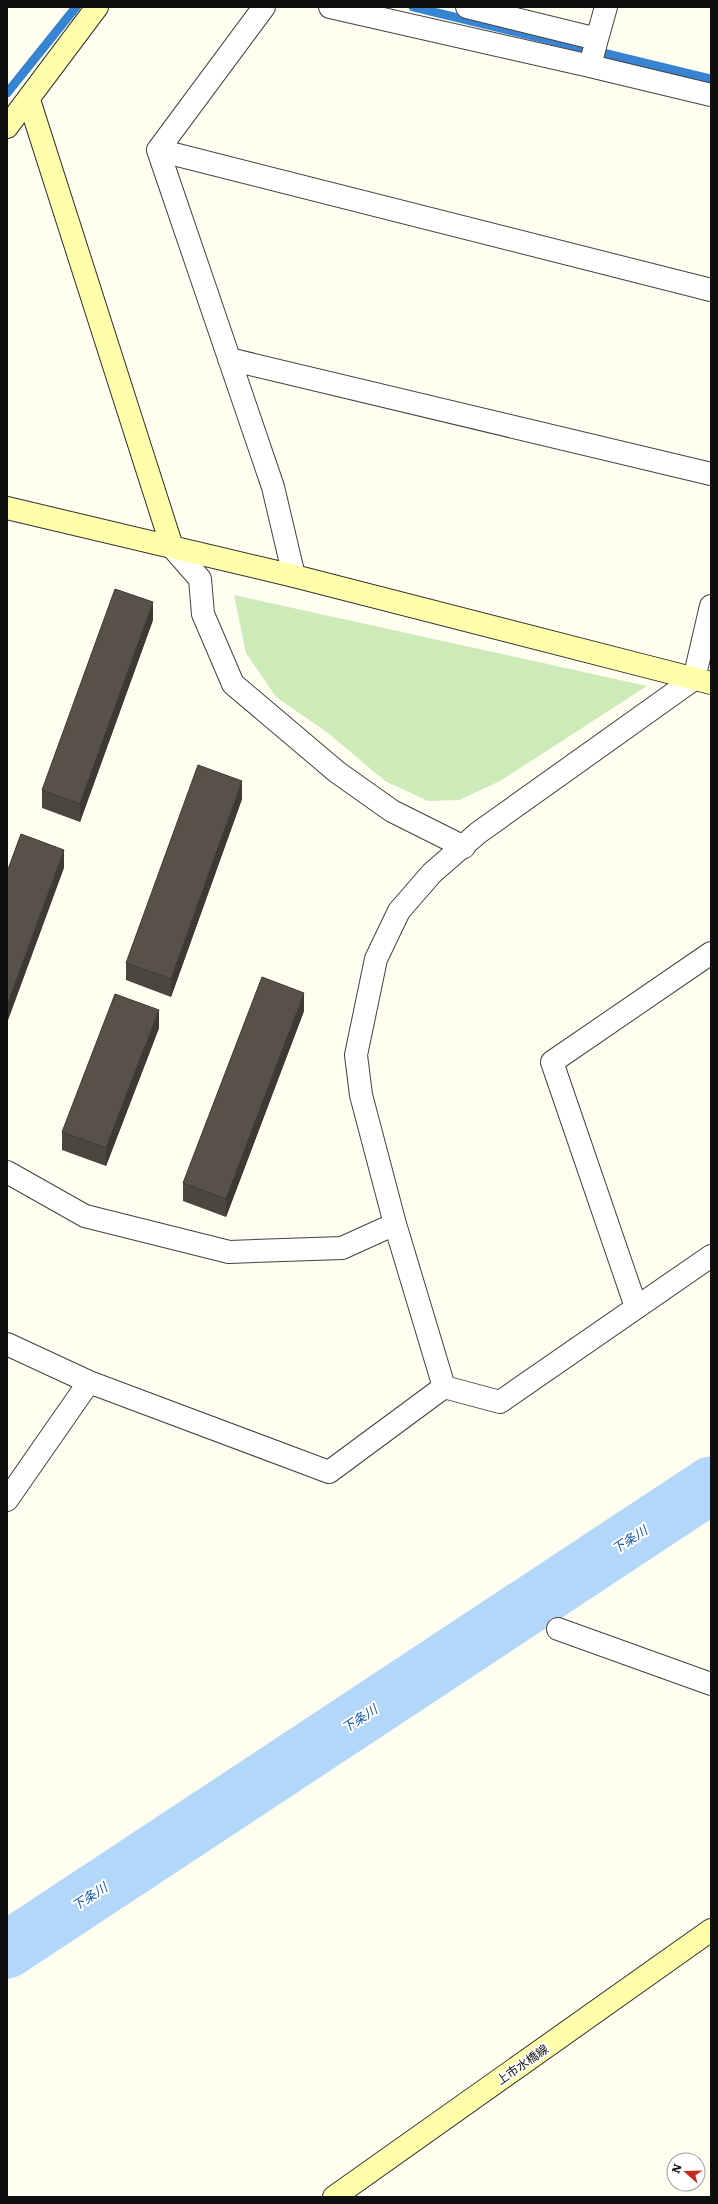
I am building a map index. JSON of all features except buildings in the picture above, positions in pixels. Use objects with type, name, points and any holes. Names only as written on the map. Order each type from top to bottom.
[{"type":"street","points":[[7,127],[29,100],[97,7]]},
{"type":"street","points":[[158,150],[264,7]]},
{"type":"street","points":[[330,7],[711,95]]},
{"type":"street","points":[[466,7],[597,39]]},
{"type":"street","points":[[590,66],[606,7]]},
{"type":"street","points":[[29,100],[172,547],[200,579],[203,614],[233,684],[337,772],[386,807],[464,847]]},
{"type":"street","points":[[158,150],[711,290]]},
{"type":"street","points":[[158,150],[273,487],[294,576]]},
{"type":"street","points":[[229,359],[711,474]]},
{"type":"street","points":[[7,508],[294,576],[702,681]]},
{"type":"street","points":[[444,1387],[394,1224],[361,1094],[356,1055],[376,959],[400,911],[432,873],[464,847],[478,833],[702,681],[711,606]]},
{"type":"street","points":[[636,1307],[552,1062],[711,953]]},
{"type":"street","points":[[7,1172],[86,1216],[229,1252],[342,1248],[394,1224]]},
{"type":"street","points":[[444,1387],[500,1402],[711,1256]]},
{"type":"street","points":[[7,1344],[89,1382],[329,1472],[444,1387]]},
{"type":"street","points":[[7,1500],[89,1382]]},
{"type":"street","points":[[558,1629],[711,1684]]},
{"type":"street","name":"上市水橋線","points":[[334,2197],[711,1930]]},
{"type":"green space","points":[[234,595],[647,686],[500,781],[459,800],[428,801],[385,781],[328,733],[276,697],[246,653]]},
{"type":"waterway","points":[[7,93],[76,7]]},
{"type":"waterway","points":[[413,7],[711,79]]},
{"type":"waterway","name":"下条川","points":[[7,1950],[711,1485]]}]
